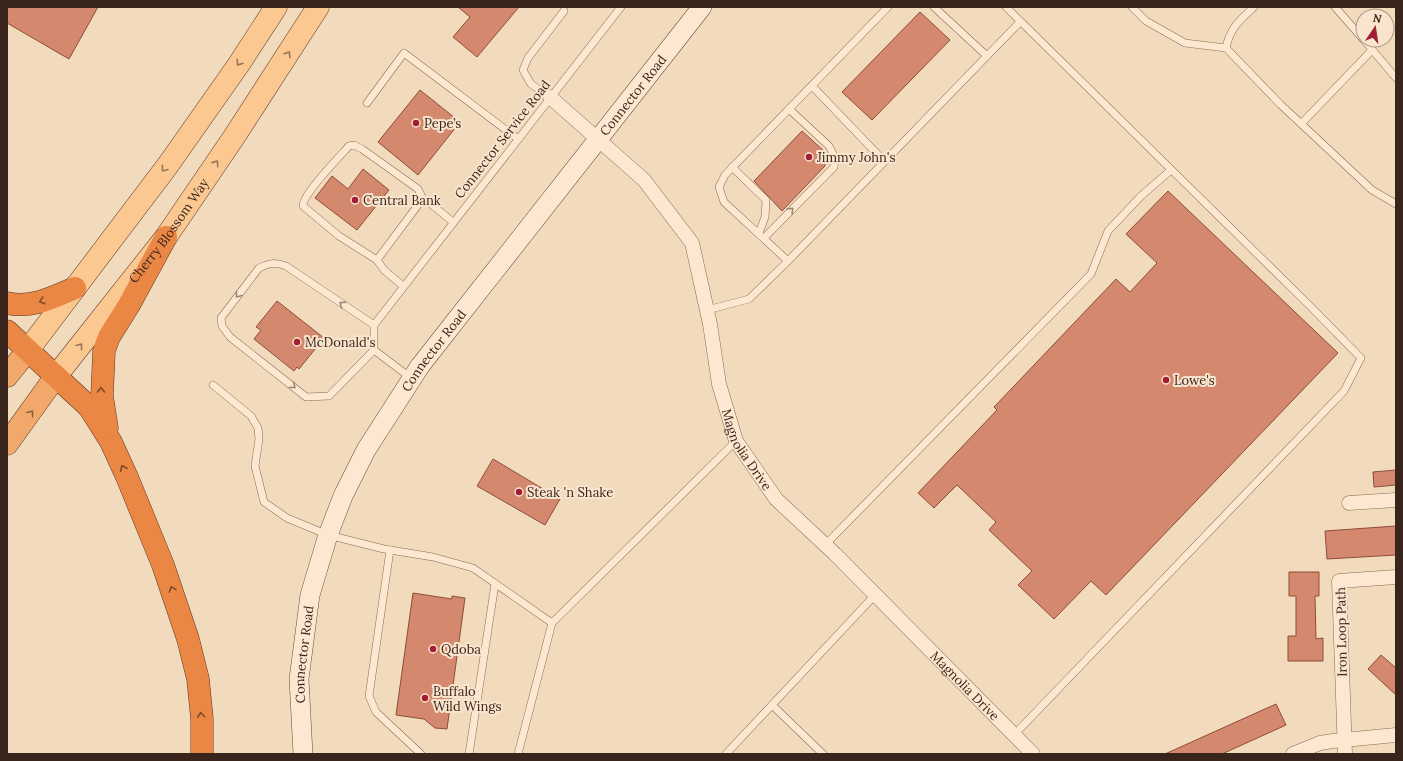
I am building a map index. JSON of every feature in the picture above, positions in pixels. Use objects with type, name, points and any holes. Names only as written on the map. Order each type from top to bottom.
[{"type":"highway","points":[[111,442],[102,396],[104,351],[109,337],[166,237]]},
{"type":"highway","points":[[7,303],[23,306],[40,303],[75,288]]},
{"type":"highway","points":[[7,330],[89,407],[111,442],[164,565],[186,632],[198,679],[202,719],[202,754]]},
{"type":"highway","points":[[7,376],[28,350]]},
{"type":"highway","name":"Cherry Blossom Way","points":[[7,444],[56,376]]},
{"type":"main road","points":[[28,350],[203,116],[276,7]]},
{"type":"main road","name":"Cherry Blossom Way","points":[[56,376],[166,237],[234,137],[318,7]]},
{"type":"main road","name":"Connector Road","points":[[303,754],[299,679],[310,595],[328,535],[343,496],[366,450],[411,378],[702,7]]},
{"type":"street","name":"Magnolia Drive","points":[[550,97],[644,180],[692,243],[719,384],[736,441],[776,499],[825,545],[1033,754]]},
{"type":"street","points":[[1349,503],[1396,500]]},
{"type":"street","name":"Iron Loop Path","points":[[1344,739],[1339,581],[1396,577]]},
{"type":"street","points":[[1293,754],[1320,743],[1344,739],[1396,735]]},
{"type":"street","points":[[1344,739],[1345,754]]},
{"type":"lane","name":"Connector Service Road","points":[[374,325],[621,7]]},
{"type":"lane","points":[[788,261],[724,202],[719,187],[724,176],[888,7]]},
{"type":"lane","points":[[934,7],[987,56]]},
{"type":"lane","points":[[1006,7],[1361,358],[1344,391],[1014,735]]},
{"type":"lane","points":[[1132,7],[1146,21],[1185,43],[1226,48],[1237,61],[1301,124],[1372,190],[1396,204]]},
{"type":"lane","points":[[1226,48],[1228,35],[1238,22],[1254,7]]},
{"type":"lane","points":[[1335,7],[1355,31]]},
{"type":"lane","points":[[550,97],[531,84],[523,70],[528,58],[564,11]]},
{"type":"lane","points":[[706,310],[749,299],[788,261],[1020,22]]},
{"type":"lane","points":[[1301,124],[1372,50],[1396,78]]},
{"type":"lane","points":[[367,103],[404,53],[518,139]]},
{"type":"lane","points":[[812,86],[884,161]]},
{"type":"lane","points":[[761,236],[834,167],[835,158],[829,146],[789,109]]},
{"type":"lane","points":[[403,286],[384,270],[377,260],[339,236],[303,206],[303,202],[349,146],[354,145],[362,149],[418,190],[424,201]]},
{"type":"lane","points":[[732,168],[766,200],[765,217],[761,236]]},
{"type":"lane","points":[[825,545],[1091,274],[1108,231],[1141,196],[1171,170]]},
{"type":"lane","points":[[377,260],[421,201],[426,200],[453,222]]},
{"type":"lane","points":[[277,263],[286,266],[374,325],[374,350],[329,396],[306,397],[230,337],[222,326],[221,318],[259,268],[266,264],[277,263]]},
{"type":"lane","points":[[374,350],[411,378]]},
{"type":"lane","points":[[213,385],[251,416],[258,428],[259,439],[255,466],[264,502],[287,518],[328,535],[390,550],[433,557],[473,568],[552,623]]},
{"type":"lane","points":[[518,754],[552,623],[736,441]]},
{"type":"lane","points":[[390,550],[369,696],[376,712],[421,754]]},
{"type":"lane","points":[[469,754],[494,584]]},
{"type":"lane","points":[[726,754],[875,595]]},
{"type":"lane","points":[[772,705],[823,754]]},
{"type":"building","points":[[7,7],[98,7],[69,59],[7,23]]},
{"type":"building","points":[[458,7],[519,7],[477,57],[453,37],[470,17]]},
{"type":"building","points":[[920,12],[950,40],[872,120],[842,92]]},
{"type":"building","points":[[420,90],[460,122],[418,175],[378,142]]},
{"type":"building","points":[[802,131],[825,152],[825,166],[782,211],[754,181]]},
{"type":"building","points":[[363,169],[389,190],[357,230],[315,198],[332,176],[348,189]]},
{"type":"building","name":"Lowe's","points":[[1168,191],[1338,353],[1106,595],[1091,581],[1054,619],[1018,585],[1032,571],[989,530],[996,522],[957,485],[934,508],[918,493],[997,410],[994,407],[1116,279],[1130,292],[1157,263],[1126,234]]},
{"type":"building","points":[[277,301],[324,338],[299,369],[297,367],[294,371],[254,339],[261,330],[256,327]]},
{"type":"building","name":"Steak 'n Shake","points":[[493,459],[560,499],[545,525],[477,486]]},
{"type":"building","points":[[1396,470],[1396,485],[1374,487],[1373,472]]},
{"type":"building","points":[[1396,526],[1396,555],[1327,559],[1325,531]]},
{"type":"building","points":[[1289,572],[1319,572],[1319,596],[1315,596],[1316,639],[1323,638],[1323,661],[1288,661],[1288,636],[1296,636],[1296,596],[1289,596]]},
{"type":"building","points":[[413,593],[452,599],[452,596],[465,598],[447,729],[435,728],[424,719],[396,715]]},
{"type":"building","points":[[1381,655],[1396,668],[1396,695],[1368,669]]},
{"type":"building","points":[[1276,704],[1286,725],[1222,754],[1165,754]]},
{"type":"place","name":"Pepe’s","points":[[416,123]]},
{"type":"place","name":"Jimmy John's","points":[[809,157]]},
{"type":"place","name":"Central Bank","points":[[355,200]]},
{"type":"place","name":"McDonald's","points":[[297,342]]},
{"type":"place","name":"Lowe's","points":[[1166,380]]},
{"type":"place","name":"Steak 'n Shake","points":[[519,492]]},
{"type":"place","name":"Qdoba","points":[[433,649]]},
{"type":"place","name":"Buffalo Wild Wings","points":[[425,698]]}]
